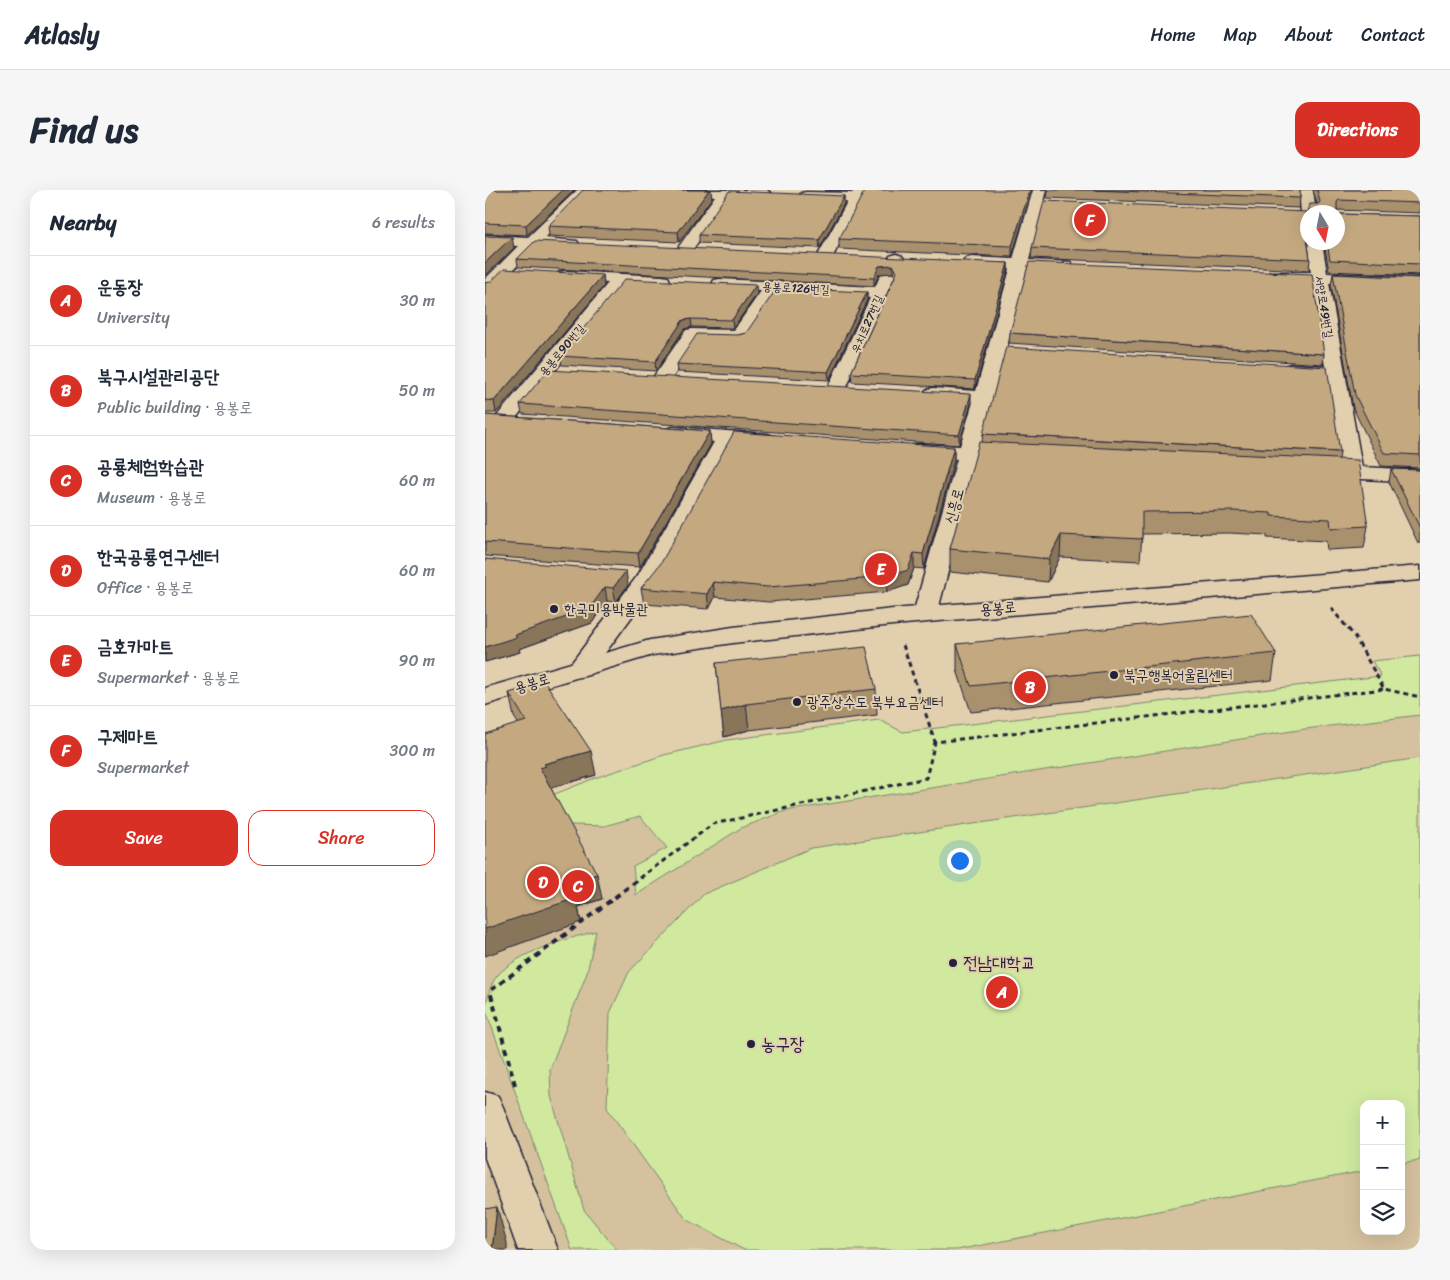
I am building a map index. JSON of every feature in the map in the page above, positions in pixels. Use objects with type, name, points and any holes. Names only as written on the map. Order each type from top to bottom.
[{"type":"main road","points":[[485,288],[585,190]]},
{"type":"main road","points":[[686,190],[786,195],[859,194],[826,255]]},
{"type":"main road","points":[[1305,190],[1305,205]]},
{"type":"main road","points":[[685,249],[725,192]]},
{"type":"main road","name":"신흥로","points":[[925,614],[984,397],[1007,350],[1020,264],[1044,200]]},
{"type":"main road","points":[[485,240],[590,245]]},
{"type":"main road","points":[[667,248],[703,250]]},
{"type":"main road","name":"서양로49번길","points":[[1315,250],[1351,472]]},
{"type":"main road","points":[[807,254],[843,256]]},
{"type":"main road","name":"우치로27번길","points":[[837,389],[881,293],[887,258],[915,260]]},
{"type":"main road","points":[[953,261],[1080,267]]},
{"type":"main road","points":[[501,273],[519,274]]},
{"type":"main road","points":[[547,275],[677,282]]},
{"type":"main road","points":[[1260,275],[1420,282]]},
{"type":"main road","name":"용봉로90번길","points":[[504,421],[621,279]]},
{"type":"main road","name":"용봉로126번길","points":[[706,284],[881,293]]},
{"type":"main road","points":[[662,379],[692,334],[739,336],[772,287]]},
{"type":"main road","points":[[1276,368],[1334,372]]},
{"type":"main road","points":[[543,372],[563,373]]},
{"type":"main road","points":[[642,378],[681,380]]},
{"type":"main road","points":[[818,388],[857,390]]},
{"type":"main road","points":[[916,393],[984,397]]},
{"type":"main road","points":[[649,432],[785,441]]},
{"type":"main road","points":[[580,669],[649,577],[727,437]]},
{"type":"main road","points":[[901,449],[1027,457]]},
{"type":"main road","points":[[1303,470],[1420,476]]},
{"type":"main road","name":"용봉로","points":[[485,697],[650,648],[733,635],[925,614],[1420,572]]},
{"type":"main road","points":[[620,574],[649,577]]},
{"type":"main road","points":[[485,1106],[538,1250]]},
{"type":"path","points":[[1326,602],[1355,637],[1384,689]]},
{"type":"path","points":[[490,991],[713,824],[926,778],[935,742],[901,638]]},
{"type":"path","points":[[935,742],[1384,689],[1420,697]]},
{"type":"shaded area","name":"전남대학교","points":[[1420,656],[1420,1250],[485,1250],[485,822],[595,778],[664,755],[727,740],[879,720],[903,732],[1381,676],[1372,661]]},
{"type":"green space","points":[[1420,656],[1420,715],[1305,729],[785,811],[741,828],[636,895],[633,866],[667,848],[640,816],[604,826],[485,822],[595,778],[664,755],[727,740],[879,720],[903,732],[1381,676],[1372,661]]},
{"type":"green space","name":"전남대학교","points":[[1420,758],[1420,1160],[1405,1162],[1405,1100],[1360,1100],[1360,1172],[957,1250],[744,1250],[686,1219],[607,1108],[610,1013],[629,972],[704,894],[811,848]]},
{"type":"green space","points":[[596,931],[587,973],[550,1069],[551,1096],[584,1210],[617,1250],[572,1250],[485,1008],[493,983],[506,967],[530,953]]},
{"type":"building","points":[[485,190],[563,190],[526,225],[485,223]]},
{"type":"building","points":[[583,190],[709,190],[678,232],[548,226]]},
{"type":"building","points":[[865,190],[1030,190],[1012,246],[839,239]]},
{"type":"building","points":[[1093,190],[1300,190],[1300,198]]},
{"type":"building","points":[[1317,190],[1420,190],[1420,203],[1339,200],[1337,205],[1310,205],[1320,202]]},
{"type":"building","points":[[729,191],[844,196],[819,240],[699,235]]},
{"type":"building","points":[[1044,201],[1300,212],[1300,250],[1309,250],[1310,259],[1032,248]]},
{"type":"building","points":[[1345,214],[1420,216],[1420,264],[1330,260],[1328,250],[1345,250]]},
{"type":"building","points":[[485,236],[512,237],[485,263]]},
{"type":"building","points":[[535,241],[1008,263],[975,380],[851,373],[897,272],[893,265],[879,266],[874,278],[517,259]]},
{"type":"building","points":[[1029,262],[1312,274],[1324,354],[1010,333]]},
{"type":"building","points":[[504,269],[603,275],[494,401],[485,400],[485,283],[490,282]]},
{"type":"building","points":[[1333,274],[1420,278],[1420,455],[1384,453],[1355,395]]},
{"type":"building","points":[[625,279],[756,285],[732,320],[683,320],[655,362],[560,356]]},
{"type":"building","points":[[777,288],[867,292],[828,372],[677,364],[697,334],[738,335],[746,333]]},
{"type":"building","points":[[1006,347],[1327,367],[1340,452],[983,434]]},
{"type":"building","points":[[548,370],[971,394],[959,435],[520,404]]},
{"type":"building","points":[[485,415],[710,431],[638,553],[485,542]]},
{"type":"building","points":[[734,432],[954,447],[923,554],[914,553],[908,570],[886,577],[768,587],[713,582],[707,594],[641,588],[661,563]]},
{"type":"building","points":[[979,442],[1358,460],[1368,526],[1331,528],[1330,519],[1271,516],[1271,513],[1233,511],[1142,512],[1142,539],[1061,535],[1049,559],[950,549]]},
{"type":"building","points":[[1391,469],[1420,470],[1420,528]]},
{"type":"building","points":[[485,559],[626,571],[613,588],[605,587],[589,609],[515,635],[517,637],[485,647]]},
{"type":"building","points":[[1251,614],[1276,653],[971,686],[957,644]]},
{"type":"building","points":[[866,647],[876,689],[746,704],[721,711],[716,663]]},
{"type":"building","points":[[545,682],[591,751],[544,764],[546,766],[540,768],[597,874],[568,884],[576,898],[485,929],[485,734],[526,721],[509,693]]},
{"type":"building","points":[[497,1207],[492,1250],[485,1250],[485,1209]]},
{"type":"place","name":"구제마트","points":[[1090,220]]},
{"type":"place","name":"금호카마트","points":[[881,569]]},
{"type":"place","name":"한국미용박물관","points":[[554,609]]},
{"type":"place","name":"북구행복어울림센터","points":[[1114,675]]},
{"type":"place","name":"북구시설관리공단","points":[[1030,687]]},
{"type":"place","name":"광주상수도 북부요금센터","points":[[797,702]]},
{"type":"place","name":"한국공룡연구센터","points":[[543,882]]},
{"type":"place","name":"공룡체험학습관","points":[[578,886]]},
{"type":"place","name":"전남대학교","points":[[953,963]]},
{"type":"place","name":"운동장","points":[[1002,992]]},
{"type":"place","name":"농구장","points":[[751,1044]]}]
